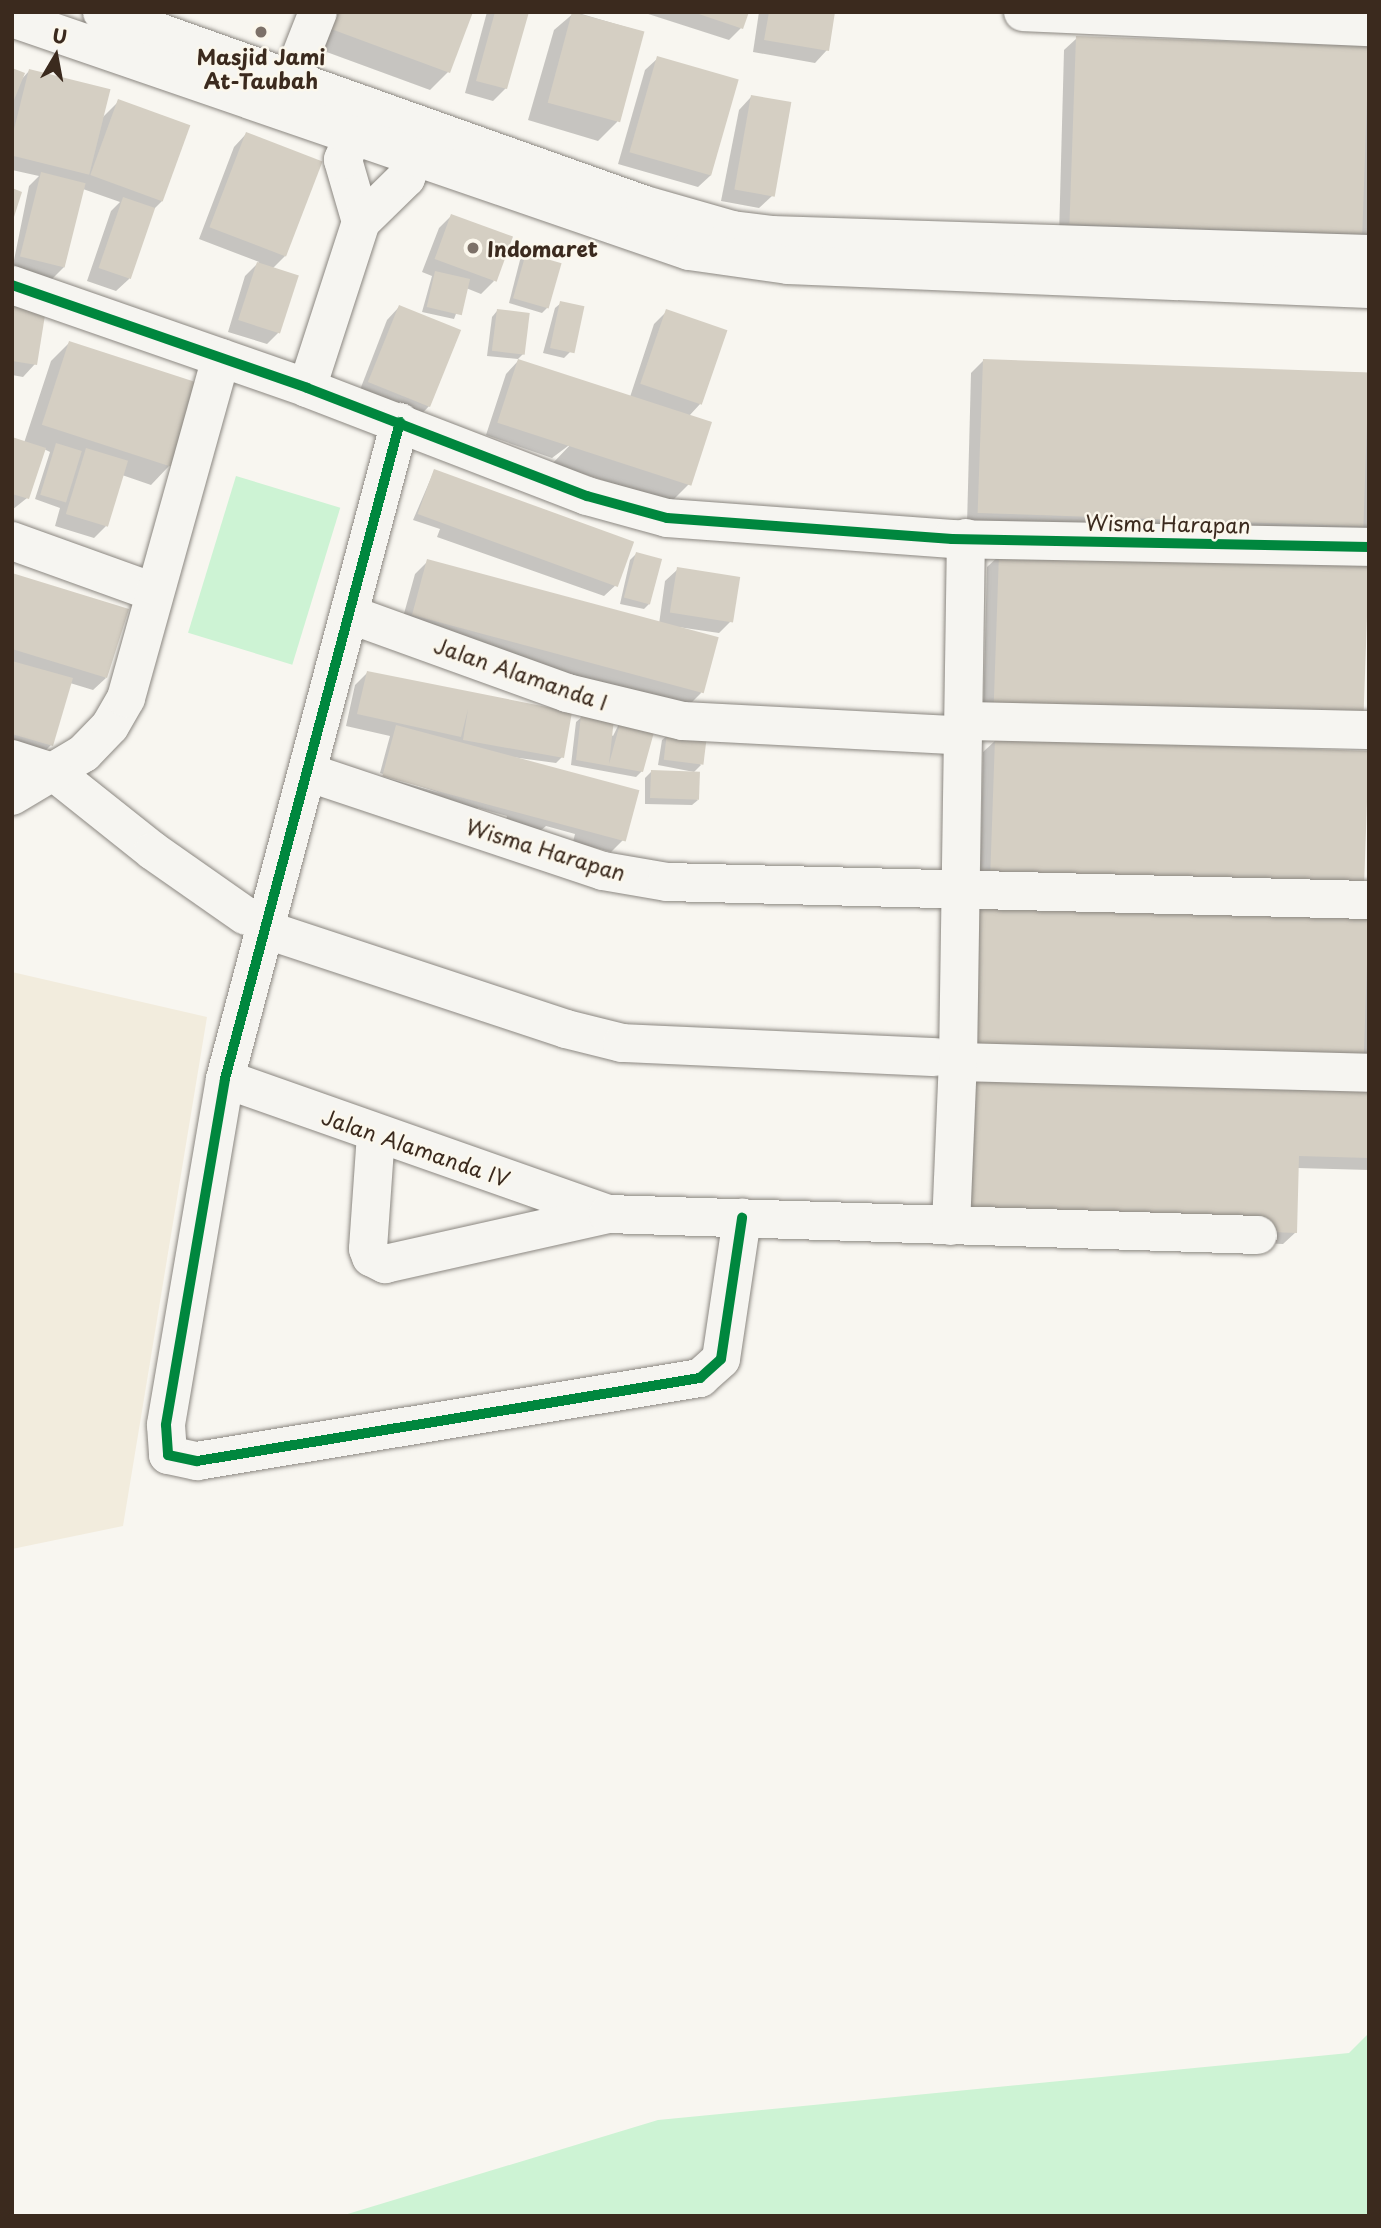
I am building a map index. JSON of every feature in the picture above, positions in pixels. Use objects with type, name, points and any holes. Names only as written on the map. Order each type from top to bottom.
[{"type":"street","points":[[292,78],[318,12]]},
{"type":"street","points":[[1023,12],[1369,27]]},
{"type":"street","points":[[12,18],[91,22],[292,78],[359,120]]},
{"type":"street","points":[[91,22],[420,141],[684,218],[771,235],[1369,254]]},
{"type":"street","points":[[359,120],[344,171],[361,222]]},
{"type":"street","points":[[307,387],[361,222],[399,188],[420,141]]},
{"type":"street","points":[[420,141],[639,236],[735,260],[1369,289]]},
{"type":"street","name":"Wisma Harapan","points":[[12,285],[307,387],[587,496],[667,518],[959,538],[1369,547]]},
{"type":"street","points":[[12,796],[55,773],[84,753],[110,726],[125,698],[221,358]]},
{"type":"street","points":[[400,422],[307,772],[255,923],[225,1079],[166,1425],[168,1455],[181,1461],[656,1388],[700,1378],[721,1359],[742,1218]]},
{"type":"street","points":[[939,1226],[952,891],[959,538]]},
{"type":"street","points":[[12,541],[154,592]]},
{"type":"street","name":"Jalan Alamanda I","points":[[349,614],[567,693],[683,721],[956,728]]},
{"type":"street","points":[[956,728],[1369,730]]},
{"type":"street","points":[[12,759],[55,773],[153,851],[255,923],[566,1029],[622,1043],[946,1059],[1369,1073]]},
{"type":"street","name":"Wisma Harapan","points":[[307,772],[603,871],[667,882],[1369,900]]},
{"type":"street","name":"Jalan Alamanda IV","points":[[225,1079],[608,1214]]},
{"type":"street","points":[[376,1134],[368,1249],[377,1262],[397,1263],[608,1214],[1258,1235]]},
{"type":"shaded area","points":[[12,972],[207,1017],[123,1526],[12,1549]]},
{"type":"green space","points":[[236,476],[340,508],[292,665],[188,633]]},
{"type":"green space","points":[[1369,2033],[1369,2216],[341,2216],[658,2120],[1349,2053]]},
{"type":"building","points":[[337,12],[473,12],[450,73],[331,29]]},
{"type":"building","points":[[495,12],[529,12],[507,89],[476,81]]},
{"type":"building","points":[[572,12],[644,31],[620,122],[548,103]]},
{"type":"building","points":[[693,12],[749,12],[743,29]]},
{"type":"building","points":[[769,12],[835,12],[829,51],[764,40]]},
{"type":"building","points":[[1076,36],[1369,46],[1362,234],[1069,224]]},
{"type":"building","points":[[657,56],[739,79],[711,176],[629,152]]},
{"type":"building","points":[[12,68],[25,73],[12,105]]},
{"type":"building","points":[[29,69],[111,89],[89,175],[12,155],[12,137]]},
{"type":"building","points":[[751,95],[791,102],[775,197],[734,190]]},
{"type":"building","points":[[118,99],[190,125],[163,201],[90,175]]},
{"type":"building","points":[[246,132],[323,161],[286,257],[209,227]]},
{"type":"building","points":[[41,172],[86,183],[65,268],[20,256]]},
{"type":"building","points":[[12,188],[22,192],[13,220],[12,220]]},
{"type":"building","points":[[123,197],[155,208],[131,279],[99,268]]},
{"type":"building","name":"Indomaret","points":[[451,214],[513,237],[497,282],[435,259]]},
{"type":"building","points":[[526,253],[562,263],[549,308],[513,298]]},
{"type":"building","points":[[257,262],[299,276],[280,334],[238,320]]},
{"type":"building","points":[[435,271],[470,279],[462,315],[427,307]]},
{"type":"building","points":[[560,301],[584,306],[574,353],[550,348]]},
{"type":"building","points":[[12,304],[46,309],[37,365],[12,361]]},
{"type":"building","points":[[399,305],[461,330],[430,407],[368,382]]},
{"type":"building","points":[[497,309],[530,313],[525,355],[492,351]]},
{"type":"building","points":[[666,309],[727,330],[702,405],[640,384]]},
{"type":"building","points":[[69,341],[199,383],[172,467],[42,425]]},
{"type":"building","points":[[518,359],[712,422],[691,486],[497,423]]},
{"type":"building","points":[[983,359],[1369,372],[1363,526],[978,513]]},
{"type":"building","points":[[12,437],[46,448],[29,499],[12,494]]},
{"type":"building","points":[[56,443],[82,451],[66,503],[40,495]]},
{"type":"building","points":[[86,448],[128,461],[108,527],[66,514]]},
{"type":"building","points":[[434,469],[634,542],[618,587],[418,514]]},
{"type":"building","points":[[636,552],[662,559],[650,604],[624,597]]},
{"type":"building","points":[[999,553],[1369,566],[1363,720],[994,707]]},
{"type":"building","points":[[427,559],[719,637],[704,693],[412,615]]},
{"type":"building","points":[[677,567],[740,577],[733,622],[670,612]]},
{"type":"building","points":[[12,573],[129,609],[107,678],[12,649]]},
{"type":"building","points":[[12,661],[73,678],[53,746],[12,734]]},
{"type":"building","points":[[367,671],[572,712],[564,758],[463,740],[468,709],[461,737],[357,714]]},
{"type":"building","points":[[581,715],[614,719],[609,764],[622,716],[656,725],[643,772],[576,760]]},
{"type":"building","points":[[396,725],[639,790],[626,841],[382,776]]},
{"type":"building","points":[[667,733],[707,738],[703,765],[664,760]]},
{"type":"building","points":[[995,738],[1369,751],[1364,889],[990,876]]},
{"type":"building","points":[[651,770],[700,772],[699,800],[650,798]]},
{"type":"building","points":[[967,900],[1369,914],[1363,1068],[962,1054]]},
{"type":"building","points":[[964,1068],[1369,1081],[1369,1158],[1299,1156],[1297,1233],[960,1222]]},
{"type":"cycle path","points":[[12,285],[307,388],[587,496],[667,518],[952,539],[1369,547]]},
{"type":"cycle path","points":[[400,422],[225,1079],[166,1425],[168,1455],[197,1461],[700,1378],[721,1359],[742,1218]]},
{"type":"place","name":"Masjid Jami At-Taubah","points":[[261,32]]},
{"type":"place","name":"Indomaret","points":[[473,248]]}]
